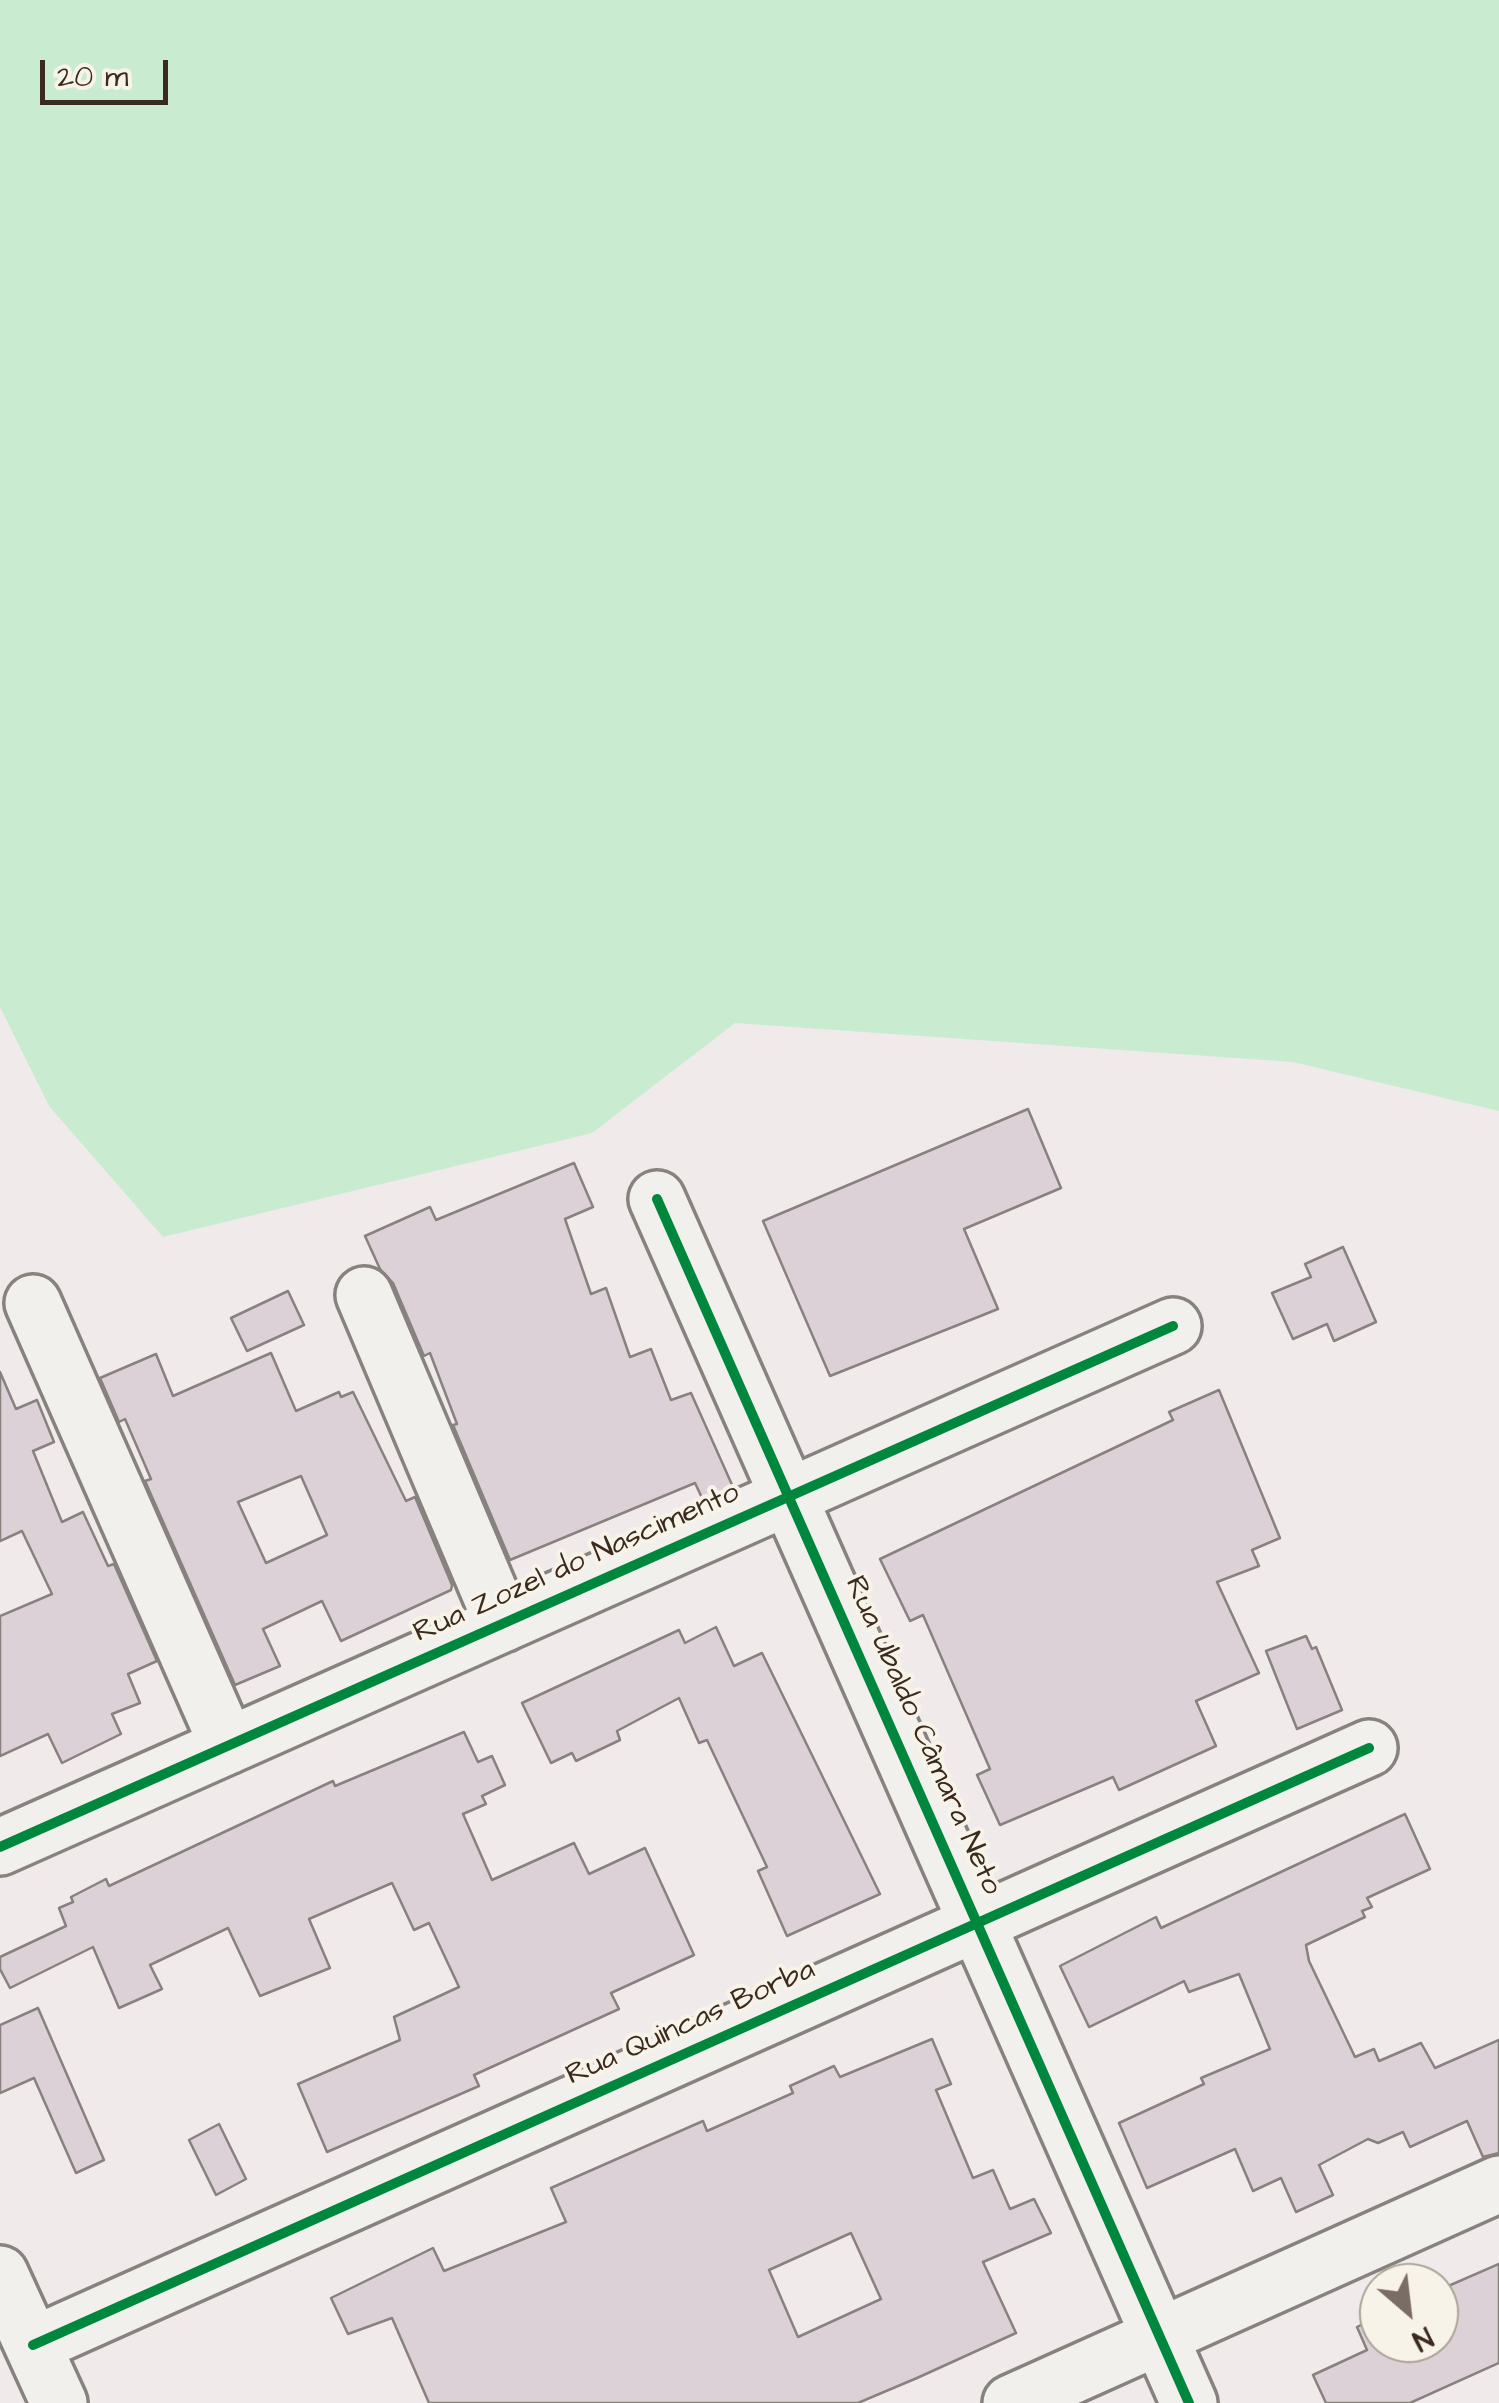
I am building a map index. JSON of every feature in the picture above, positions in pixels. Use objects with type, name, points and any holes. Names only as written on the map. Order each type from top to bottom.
[{"type":"street","name":"Rua Ubaldo Câmara Neto","points":[[657,1199],[1189,2403]]},
{"type":"street","points":[[364,1295],[503,1624]]},
{"type":"street","points":[[33,1303],[228,1746]]},
{"type":"street","name":"Rua Zozel do Nascimento","points":[[0,1847],[1173,1326]]},
{"type":"street","name":"Rua Quincas Borba","points":[[32,2345],[1369,1748]]},
{"type":"street","points":[[1010,2403],[1499,2184]]},
{"type":"street","points":[[0,2274],[59,2403]]},
{"type":"green space","points":[[0,0],[1499,0],[1499,1111],[1293,1062],[735,1023],[592,1133],[163,1237],[49,1106],[0,1007]]},
{"type":"building","points":[[1028,1109],[1061,1188],[964,1229],[998,1309],[830,1376],[763,1221]]},
{"type":"building","points":[[574,1163],[593,1207],[565,1219],[591,1294],[606,1288],[630,1357],[651,1349],[671,1400],[691,1393],[733,1487],[703,1500],[695,1483],[510,1560],[453,1425],[457,1424],[430,1353],[424,1356],[393,1283],[380,1269],[365,1236],[430,1207],[436,1220]]},
{"type":"building","points":[[1343,1247],[1376,1322],[1334,1341],[1327,1324],[1293,1339],[1272,1293],[1311,1277],[1305,1264]]},
{"type":"building","points":[[288,1291],[304,1325],[247,1351],[231,1318]]},
{"type":"building","points":[[271,1353],[296,1411],[339,1392],[341,1397],[353,1392],[406,1501],[415,1497],[451,1590],[341,1641],[322,1601],[263,1629],[280,1666],[235,1685],[145,1481],[151,1479],[125,1419],[119,1422],[100,1378],[156,1354],[173,1396]],"holes":[[[301,1476],[327,1535],[266,1563],[238,1502]]]},
{"type":"building","points":[[0,1372],[16,1409],[37,1400],[54,1442],[33,1451],[62,1522],[83,1512],[108,1566],[114,1564],[157,1661],[128,1674],[140,1703],[112,1714],[121,1734],[62,1763],[48,1734],[0,1756],[0,1616],[52,1594],[22,1531],[0,1541]]},
{"type":"building","points":[[1219,1390],[1280,1538],[1252,1550],[1259,1566],[1217,1582],[1259,1673],[1196,1701],[1216,1746],[1119,1790],[1113,1777],[1000,1825],[977,1775],[990,1769],[923,1615],[910,1621],[880,1559],[1173,1420],[1169,1412]]},
{"type":"building","points":[[716,1627],[734,1666],[762,1653],[880,1894],[787,1936],[758,1871],[767,1867],[707,1740],[699,1743],[679,1698],[617,1731],[620,1740],[576,1761],[572,1753],[551,1763],[522,1703],[679,1630],[685,1643]]},
{"type":"building","points":[[1306,1636],[1312,1649],[1316,1647],[1342,1710],[1297,1729],[1266,1651]]},
{"type":"building","points":[[464,1732],[478,1762],[492,1756],[505,1785],[482,1796],[486,1804],[463,1814],[492,1880],[574,1843],[589,1874],[645,1848],[694,1955],[611,1993],[619,2009],[474,2075],[479,2086],[327,2152],[298,2084],[400,2040],[394,2017],[459,1987],[429,1923],[414,1930],[392,1883],[309,1919],[330,1968],[260,1996],[228,1928],[150,1965],[162,1989],[119,2008],[93,1947],[10,1988],[0,1969],[0,1957],[66,1926],[59,1908],[73,1902],[71,1897],[106,1879],[109,1886],[333,1781],[335,1786]]},
{"type":"building","points":[[1405,1814],[1430,1869],[1367,1898],[1372,1907],[1362,1911],[1365,1917],[1306,1945],[1309,1961],[1355,2057],[1374,2049],[1379,2061],[1421,2043],[1435,2068],[1499,2040],[1499,2153],[1483,2157],[1467,2121],[1410,2147],[1403,2132],[1378,2143],[1368,2139],[1319,2165],[1333,2195],[1296,2212],[1281,2178],[1253,2191],[1235,2149],[1147,2188],[1119,2123],[1204,2084],[1201,2078],[1270,2049],[1239,1974],[1189,1992],[1184,1981],[1089,2027],[1060,1966],[1156,1917],[1161,1928]]},
{"type":"building","points":[[38,2008],[104,2160],[76,2173],[34,2078],[0,2093],[0,2025]]},
{"type":"building","points":[[932,2039],[951,2084],[936,2090],[973,2178],[993,2170],[1010,2209],[1034,2199],[1051,2233],[983,2262],[1016,2333],[858,2403],[429,2403],[392,2318],[348,2334],[331,2298],[433,2248],[444,2271],[566,2222],[551,2188],[703,2121],[707,2131],[793,2093],[790,2086],[834,2066],[840,2077]],"holes":[[[851,2233],[881,2299],[798,2337],[769,2270]]]},
{"type":"building","points":[[219,2124],[246,2179],[216,2195],[189,2140]]},
{"type":"building","points":[[1499,2264],[1499,2363],[1410,2403],[1326,2403],[1313,2375],[1359,2354],[1359,2363],[1459,2363],[1459,2281]]},
{"type":"cycle path","points":[[657,1199],[1189,2403]]},
{"type":"cycle path","points":[[0,1847],[1173,1326]]},
{"type":"cycle path","points":[[33,2345],[1369,1748]]}]
